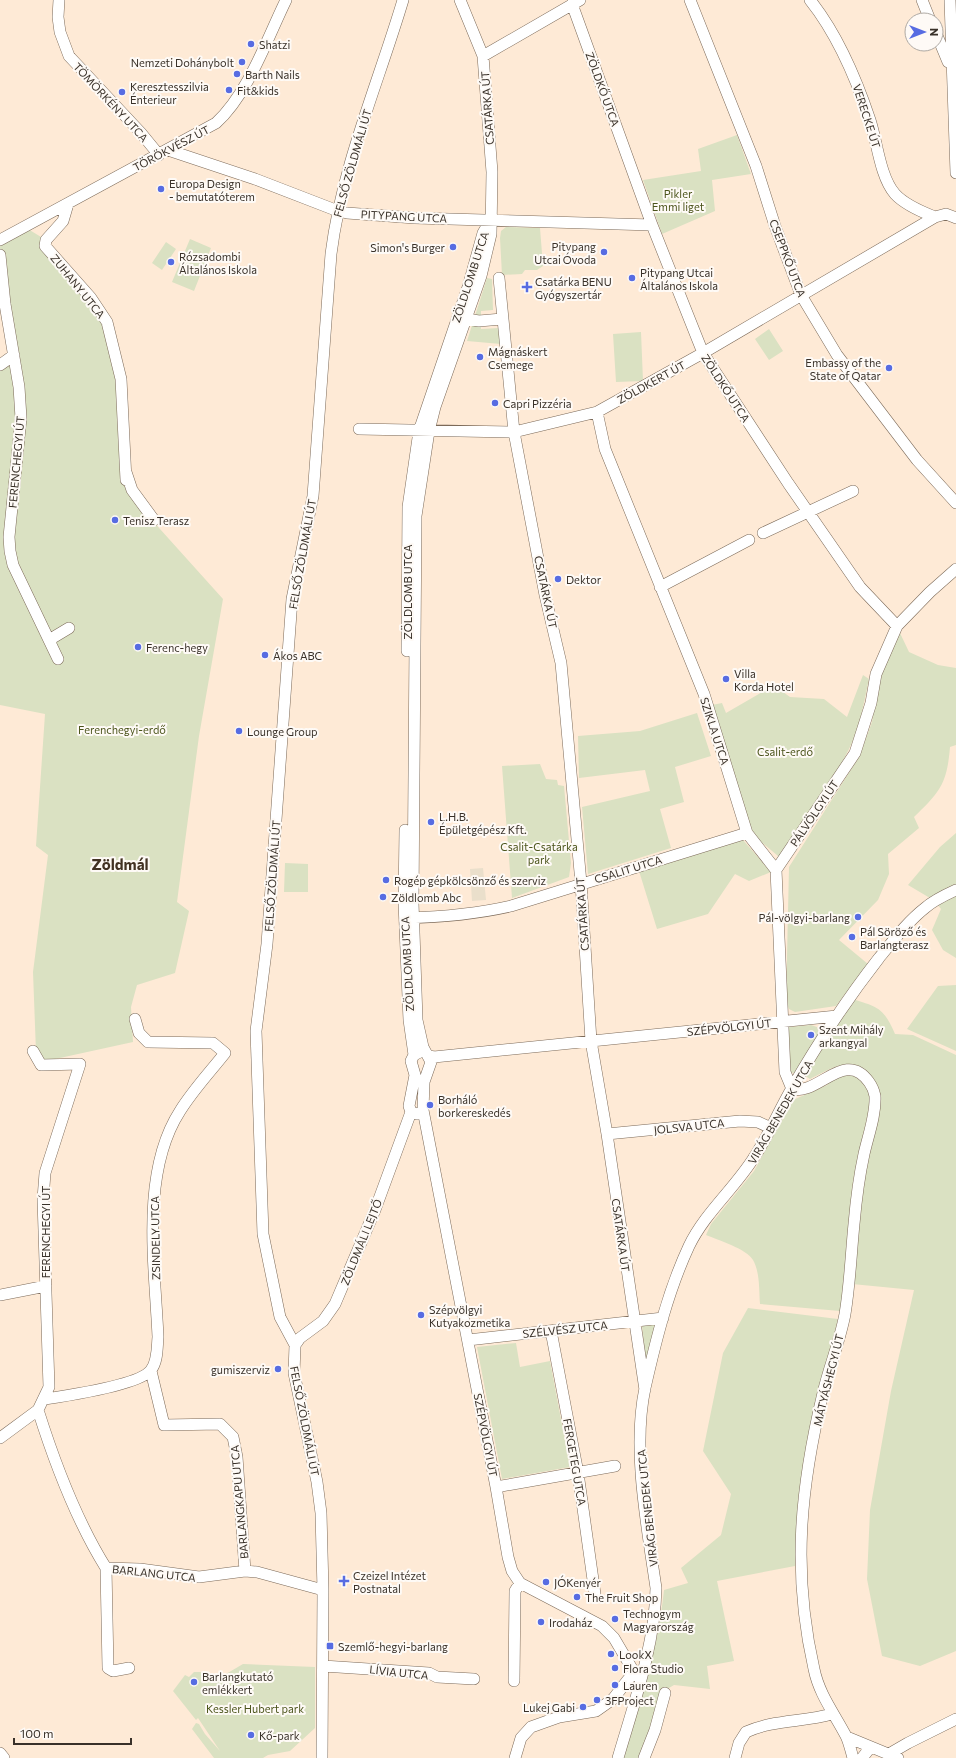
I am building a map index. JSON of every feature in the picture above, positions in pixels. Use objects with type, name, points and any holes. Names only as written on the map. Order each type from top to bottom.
[{"type":"street","name":"TÖMÖRKÉNY UTCA","points":[[59,0],[58,17],[60,32],[69,56],[141,133],[164,153]]},
{"type":"street","name":"TÖRÖKVÉSZ ÚT","points":[[0,240],[164,153],[216,123],[233,106],[243,90],[286,0]]},
{"type":"street","name":"FELSŐ ZÖLDMÁLI ÚT","points":[[322,1758],[323,1590],[321,1513],[317,1482],[294,1373],[295,1345],[280,1317],[264,1234],[256,1031],[267,937],[292,599],[313,496],[331,254],[338,211],[383,59],[403,0]]},
{"type":"street","name":"CSATÁRKA ÚT","points":[[460,0],[482,56],[492,179],[490,220]]},
{"type":"street","name":"CSEPPKŐ UTCA","points":[[690,0],[756,166],[775,226],[801,295],[837,355],[917,460],[956,503]]},
{"type":"street","name":"VERECKE ÚT","points":[[810,0],[838,44],[857,82],[870,121],[883,169],[890,186],[903,200],[935,217]]},
{"type":"street","points":[[922,0],[927,12]]},
{"type":"street","points":[[950,0],[951,68],[956,174]]},
{"type":"street","points":[[482,56],[576,2]]},
{"type":"street","name":"ZÖLDKŐ UTCA","points":[[576,2],[652,226],[703,353],[808,512],[860,587],[897,626]]},
{"type":"street","points":[[944,52],[951,68]]},
{"type":"street","name":"PITYPANG UTCA","points":[[164,153],[255,179],[338,211],[375,216],[652,226]]},
{"type":"street","name":"ZUHANY UTCA","points":[[68,204],[63,221],[46,240],[45,246],[90,298],[107,322],[121,379],[126,476],[132,490],[154,520]]},
{"type":"street","points":[[935,217],[946,214],[956,219]]},
{"type":"street","name":"ZÖLDKERT ÚT","points":[[359,429],[514,432],[597,412],[703,353],[935,217]]},
{"type":"street","name":"ZÖLDLOMB UTCA","points":[[454,339],[466,318],[490,243],[490,220]]},
{"type":"street","name":"ZÖLDLOMB UTCA","points":[[414,1055],[409,1020],[409,918],[416,516],[424,431],[454,339],[483,233],[490,220]]},
{"type":"street","name":"FERENCHEGYI ÚT","points":[[0,255],[20,387],[20,418],[9,537],[10,551],[13,565],[58,659]]},
{"type":"street","name":"CSATÁRKA ÚT","points":[[499,278],[514,432],[545,595],[561,663],[581,883],[590,1041],[607,1134],[645,1390]]},
{"type":"street","points":[[466,318],[479,321],[502,319]]},
{"type":"street","points":[[0,365],[14,355]]},
{"type":"street","name":"SZIKLA UTCA","points":[[597,412],[605,449],[704,694],[747,833],[776,870]]},
{"type":"street","points":[[764,533],[853,491]]},
{"type":"street","points":[[660,587],[749,540]]},
{"type":"street","name":"PÁLVÖLGYI ÚT","points":[[776,870],[855,753],[871,703],[876,674],[897,626],[930,592],[956,569]]},
{"type":"street","points":[[49,640],[69,628]]},
{"type":"street","name":"CSALIT UTCA","points":[[409,918],[478,913],[534,900],[581,883],[747,833]]},
{"type":"street","points":[[776,870],[785,1072],[792,1089]]},
{"type":"street","points":[[837,1016],[867,973],[916,916],[935,901],[956,890]]},
{"type":"street","name":"ZÖLDLOMB UTCA","points":[[409,918],[420,1036],[429,1058]]},
{"type":"street","name":"SZÉPVÖLGYI ÚT","points":[[520,1583],[512,1571],[508,1557],[429,1138],[417,1112],[409,1106],[415,1075],[411,1064],[414,1055],[420,1052],[434,1060],[446,1056],[837,1016]]},
{"type":"street","name":"VIRÁG BENEDEK UTCA","points":[[618,1758],[637,1675],[656,1605],[656,1588],[640,1462],[640,1427],[645,1390],[663,1318],[688,1249],[698,1229],[753,1160],[792,1089],[837,1016]]},
{"type":"street","name":"ZSINDELY UTCA","points":[[135,1019],[139,1033],[148,1042],[213,1043],[225,1053],[180,1112],[162,1151],[153,1205],[158,1337],[157,1356],[151,1371]]},
{"type":"street","name":"FERENCHEGYI ÚT","points":[[0,1438],[38,1410],[45,1399],[49,1387],[43,1199],[46,1173],[80,1064],[41,1065],[33,1051]]},
{"type":"street","name":"SZÉPVÖLGYI ÚT","points":[[417,1112],[429,1058]]},
{"type":"street","name":"MÁTYÁSHEGYI ÚT","points":[[792,1089],[804,1090],[832,1074],[845,1070],[852,1071],[867,1079],[875,1096],[873,1116],[858,1185],[845,1315],[823,1394],[804,1491],[801,1519],[800,1574],[811,1655],[819,1688],[832,1714],[847,1737],[853,1758]]},
{"type":"street","name":"ZÖLDMÁLI LEJTŐ","points":[[295,1345],[300,1338],[323,1321],[335,1304],[375,1210],[407,1124],[417,1112]]},
{"type":"street","name":"JOLSVA UTCA","points":[[607,1134],[740,1121],[758,1122],[770,1128]]},
{"type":"street","points":[[0,1295],[46,1286]]},
{"type":"street","name":"SZÉLVÉSZ UTCA","points":[[468,1340],[663,1318]]},
{"type":"street","name":"FERGETEG UTCA","points":[[551,1331],[578,1473],[595,1594]]},
{"type":"street","points":[[45,1399],[80,1394],[136,1380],[151,1371]]},
{"type":"street","name":"BARLANGKAPU UTCA","points":[[151,1371],[164,1425],[220,1424],[233,1436],[237,1457],[245,1570]]},
{"type":"street","name":"BARLANG UTCA","points":[[38,1410],[66,1488],[93,1547],[106,1568],[140,1569],[199,1577],[245,1570],[258,1572],[323,1590]]},
{"type":"street","points":[[496,1487],[615,1466]]},
{"type":"street","points":[[106,1568],[108,1668],[113,1671],[129,1668]]},
{"type":"street","points":[[514,1681],[515,1591],[520,1583],[602,1626],[614,1638],[637,1675],[613,1699],[596,1711],[559,1717],[531,1727],[521,1738],[515,1758]]},
{"type":"street","name":"LÍVIA UTCA","points":[[323,1666],[429,1673],[437,1677],[474,1679]]},
{"type":"street","points":[[644,1758],[655,1730],[665,1693]]},
{"type":"street","points":[[735,1758],[739,1743],[746,1732],[758,1728],[816,1719],[832,1714]]},
{"type":"street","points":[[847,1737],[870,1748],[894,1756],[908,1743],[956,1719]]},
{"type":"street","points":[[862,1758],[870,1748]]},
{"type":"street","points":[[0,1753],[4,1758]]},
{"type":"shaded area","points":[[483,868],[486,900],[472,901],[470,869]]},
{"type":"green space","name":"Pikler Emmi liget","points":[[737,135],[751,174],[712,180],[715,211],[662,234],[643,180],[701,171],[698,149]]},
{"type":"green space","name":"Ferenchegyi-erdő","points":[[23,226],[46,240],[107,322],[133,499],[223,599],[199,736],[177,902],[189,911],[175,973],[137,985],[131,1007],[133,1042],[46,1061],[36,1052],[33,972],[48,855],[36,846],[45,714],[0,705],[0,365],[14,355],[0,255],[0,240]]},
{"type":"green space","points":[[506,227],[540,228],[543,266],[537,270],[525,270],[522,274],[502,275],[500,238],[501,231]]},
{"type":"green space","points":[[190,239],[211,248],[194,291],[172,282]]},
{"type":"green space","points":[[166,242],[176,249],[162,270],[152,263]]},
{"type":"green space","points":[[487,278],[492,279],[493,310],[481,311],[481,329],[499,328],[501,344],[467,341]]},
{"type":"green space","points":[[769,329],[783,351],[769,360],[755,339]]},
{"type":"green space","points":[[641,332],[643,381],[616,382],[613,334]]},
{"type":"green space","points":[[900,633],[909,652],[938,665],[956,668],[956,745],[950,747],[947,770],[941,786],[930,801],[914,817],[919,828],[888,854],[889,874],[878,900],[839,940],[868,964],[836,1006],[795,1012],[789,1009],[786,1001],[789,867],[859,757],[872,722],[879,677]]},
{"type":"green space","name":"Csalit-erdő","points":[[863,675],[869,679],[859,723],[853,741],[834,777],[781,857],[778,856],[753,835],[712,705],[722,703],[726,713],[771,687],[779,689],[790,697],[824,699],[847,717]]},
{"type":"green space","points":[[697,713],[711,756],[675,767],[684,802],[660,809],[671,848],[588,874],[582,807],[650,791],[645,770],[579,778],[578,736],[640,731]]},
{"type":"green space","name":"Csalit-Csatárka park","points":[[540,764],[546,779],[557,780],[558,785],[564,786],[571,863],[569,877],[512,898],[502,766]]},
{"type":"green space","points":[[956,833],[956,958],[943,950],[932,930],[941,909],[935,901],[908,885],[940,847]]},
{"type":"green space","points":[[743,840],[771,872],[749,881],[735,874],[708,914],[657,929],[639,871]]},
{"type":"green space","points":[[285,863],[308,864],[308,892],[284,892]]},
{"type":"green space","points":[[956,985],[956,1051],[907,1029],[938,986]]},
{"type":"green space","points":[[849,998],[866,1003],[878,1009],[887,1018],[895,1034],[913,1035],[956,1055],[956,1651],[920,1666],[882,1656],[867,1579],[870,1510],[891,1391],[914,1290],[852,1284],[874,1082],[859,1067],[851,1065],[836,1067],[810,1079],[804,1075]]},
{"type":"green space","points":[[811,1025],[817,1027],[820,1034],[796,1073],[793,1073],[791,1072],[786,1030],[788,1027]]},
{"type":"green space","points":[[855,1075],[868,1086],[871,1099],[853,1182],[844,1287],[840,1311],[760,1304],[758,1276],[753,1260],[750,1256],[725,1242],[706,1235],[711,1224],[754,1171],[793,1100],[827,1085],[833,1076]]},
{"type":"green space","points":[[748,1308],[838,1319],[813,1419],[799,1499],[795,1566],[717,1581],[734,1661],[707,1666],[710,1689],[674,1685],[664,1691],[640,1758],[623,1758],[653,1654],[664,1590],[688,1583],[681,1568],[721,1535],[731,1494],[703,1451],[723,1353]]},
{"type":"green space","points":[[655,1325],[646,1364],[642,1326]]},
{"type":"green space","points":[[516,1343],[520,1367],[550,1361],[570,1467],[502,1479],[477,1347]]},
{"type":"green space","name":"Kessler Hubert park","points":[[243,1664],[315,1667],[315,1728],[290,1751],[268,1755],[263,1758],[214,1758],[192,1729],[196,1723],[199,1724],[205,1734],[220,1751],[198,1718],[196,1720],[173,1691],[185,1675],[189,1677],[194,1672],[201,1672],[206,1681],[214,1681]]},
{"type":"place","name":"Shatzi","points":[[251,44]]},
{"type":"place","name":"Nemzeti Dohánybolt","points":[[242,62]]},
{"type":"place","name":"Barth Nails","points":[[237,74]]},
{"type":"place","name":"Fit&kids","points":[[229,90]]},
{"type":"place","name":"Keresztesszilvia Énterieur","points":[[122,92]]},
{"type":"place","name":"Europa Design - bemutatóterem","points":[[161,189]]},
{"type":"place","name":"Simon's Burger","points":[[453,247]]},
{"type":"place","name":"Pitypang Utcai Óvoda","points":[[604,252]]},
{"type":"place","name":"Rózsadombi Általános Iskola","points":[[171,262]]},
{"type":"place","name":"Pitypang Utcai Általános Iskola","points":[[632,278]]},
{"type":"place","name":"Csatárka BENU Gyógyszertár","points":[[527,287]]},
{"type":"place","name":"Mágnáskert Csemege","points":[[480,357]]},
{"type":"place","name":"Embassy of the State of Qatar","points":[[889,368]]},
{"type":"place","name":"Capri Pizzéria","points":[[495,403]]},
{"type":"place","name":"Tenisz Terasz","points":[[115,520]]},
{"type":"place","name":"Dektor","points":[[558,579]]},
{"type":"place","name":"Ferenc-hegy","points":[[138,647]]},
{"type":"place","name":"Ákos ABC","points":[[265,655]]},
{"type":"place","name":"Villa Korda Hotel","points":[[726,679]]},
{"type":"place","name":"Lounge Group","points":[[239,731]]},
{"type":"place","name":"L.H.B. Épületgépész Kft.","points":[[431,822]]},
{"type":"place","name":"Rogép gépkölcsönző és szerviz","points":[[386,880]]},
{"type":"place","name":"Zöldlomb Abc","points":[[383,897]]},
{"type":"place","name":"Pál-völgyi-barlang","points":[[858,917]]},
{"type":"place","name":"Pál Söröző és Barlangterasz","points":[[852,937]]},
{"type":"place","name":"Szent Mihály arkangyal","points":[[811,1035]]},
{"type":"place","name":"Borháló borkereskedés","points":[[430,1105]]},
{"type":"place","name":"Szépvölgyi Kutyakozmetika","points":[[421,1315]]},
{"type":"place","name":"gumiszerviz","points":[[278,1369]]},
{"type":"place","name":"Czeizel Intézet Postnatal","points":[[344,1581]]},
{"type":"place","name":"JÓKenyér","points":[[546,1582]]},
{"type":"place","name":"The Fruit Shop","points":[[577,1597]]},
{"type":"place","name":"Technogym Magyarország","points":[[615,1619]]},
{"type":"place","name":"Irodaház","points":[[541,1622]]},
{"type":"place","name":"Szemlő-hegyi-barlang","points":[[330,1646]]},
{"type":"place","name":"LookX","points":[[611,1654]]},
{"type":"place","name":"Flora Studio","points":[[615,1668]]},
{"type":"place","name":"Barlangkutató emlékkert","points":[[194,1682]]},
{"type":"place","name":"Lauren","points":[[615,1685]]},
{"type":"place","name":"3FProject","points":[[597,1700]]},
{"type":"place","name":"Lukej Gabi","points":[[583,1707]]},
{"type":"place","name":"Kő-park","points":[[251,1735]]},
{"type":"district","name":"Zöldmál","points":[[120,864]]}]
